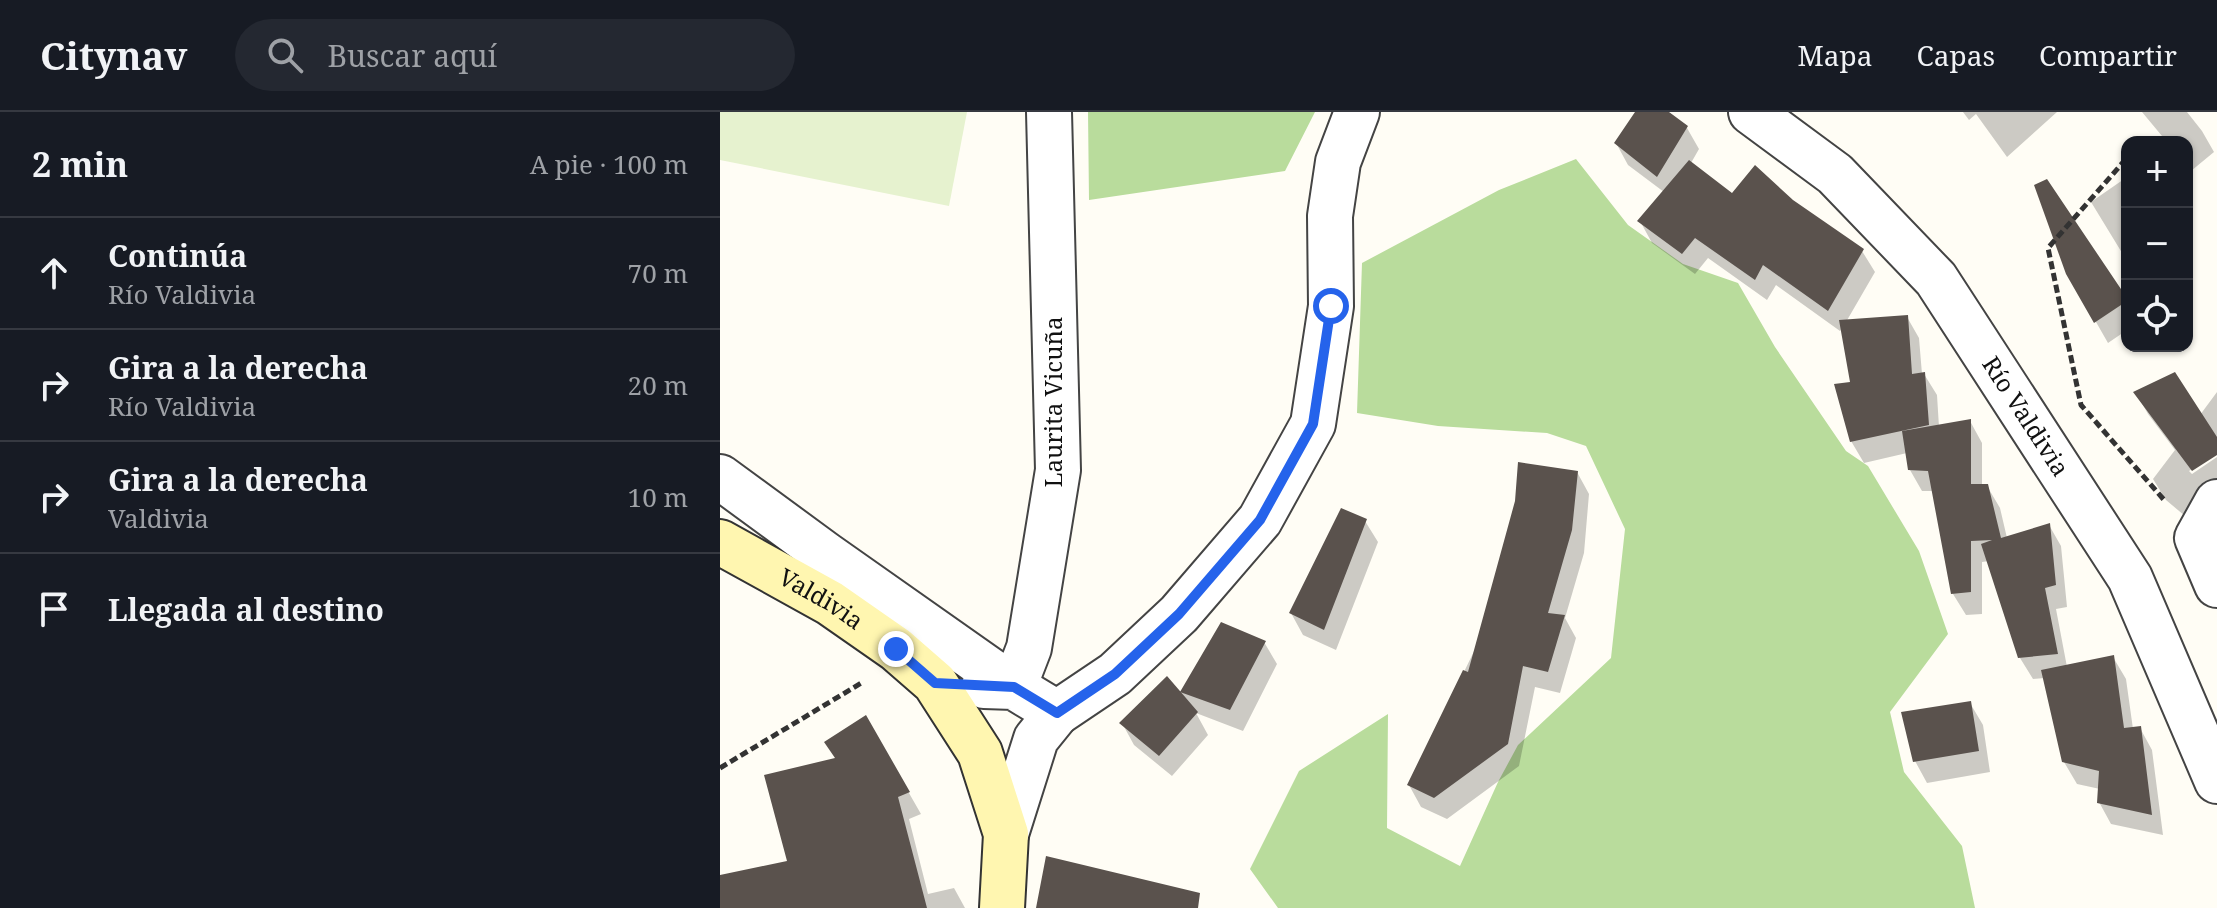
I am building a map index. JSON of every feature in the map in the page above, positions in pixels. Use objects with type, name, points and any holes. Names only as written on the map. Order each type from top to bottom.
[{"type":"street","name":"Laurita Vicuña","points":[[1014,687],[1029,648],[1058,470],[1049,112]]},
{"type":"street","points":[[1002,908],[1006,834],[1036,739],[1057,713],[1115,674],[1179,614],[1260,520],[1313,424],[1331,306],[1330,216],[1338,162],[1357,112]]},
{"type":"street","name":"Río Valdivia","points":[[1751,112],[1835,174],[1936,279],[2130,578],[2217,781]]},
{"type":"street","points":[[720,477],[1014,687],[1057,713]]},
{"type":"street","points":[[2207,520],[2217,585]]},
{"type":"street","name":"Valdivia","points":[[720,542],[830,603],[920,670],[980,753],[1006,834]]},
{"type":"street","points":[[920,670],[1014,687]]},
{"type":"path","points":[[2121,165],[2048,248],[2081,405],[2207,520]]},
{"type":"path","points":[[720,768],[920,670]]},
{"type":"green space","points":[[720,112],[967,112],[949,206],[720,160]]},
{"type":"green space","points":[[1088,112],[1315,112],[1285,171],[1089,200]]},
{"type":"green space","points":[[1576,159],[1628,225],[1683,264],[1738,283],[1775,347],[1846,451],[1868,466],[1919,551],[1948,634],[1890,712],[1904,772],[1962,846],[1975,908],[1278,908],[1250,869],[1299,771],[1388,714],[1387,828],[1460,866],[1518,745],[1611,658],[1625,529],[1586,446],[1547,433],[1438,426],[1357,413],[1362,263],[1499,190]]},
{"type":"building","points":[[1635,112],[1669,112],[1688,126],[1657,177],[1614,143]]},
{"type":"building","points":[[1689,160],[1732,193],[1755,165],[1793,200],[1864,249],[1828,311],[1763,265],[1755,280],[1695,238],[1682,254],[1637,221]]},
{"type":"building","points":[[2047,179],[2121,289],[2121,305],[2094,323],[2066,274],[2034,185]]},
{"type":"building","points":[[1908,315],[1912,374],[1925,372],[1929,425],[1850,442],[1834,384],[1850,382],[1839,320]]},
{"type":"building","points":[[2175,372],[2217,437],[2217,455],[2192,471],[2133,392]]},
{"type":"building","points":[[1971,419],[1971,484],[1988,484],[2001,538],[2050,523],[2056,585],[2045,588],[2058,654],[2018,658],[1981,544],[1992,540],[1971,541],[1971,592],[1951,594],[1928,471],[1908,470],[1902,431]]},
{"type":"building","points":[[1518,462],[1578,471],[1572,530],[1548,613],[1565,615],[1548,672],[1523,666],[1508,744],[1434,798],[1407,785],[1463,670],[1468,672],[1515,501]]},
{"type":"building","points":[[1341,508],[1367,519],[1324,630],[1289,613]]},
{"type":"building","points":[[1221,622],[1266,641],[1230,710],[1180,692]]},
{"type":"building","points":[[2114,655],[2124,728],[2141,726],[2152,815],[2097,803],[2099,771],[2062,762],[2041,670]]},
{"type":"building","points":[[1167,676],[1198,712],[1159,756],[1119,723]]},
{"type":"building","points":[[1971,701],[1979,751],[1913,762],[1901,712]]},
{"type":"building","points":[[866,715],[910,792],[898,797],[927,908],[720,908],[720,875],[787,861],[764,775],[835,758],[824,742]]},
{"type":"building","points":[[1046,856],[1200,893],[1198,908],[1036,908]]},
{"type":"route","points":[[896,649],[935,683],[1014,687],[1057,713],[1115,674],[1179,614],[1260,520],[1313,424],[1331,306]]}]
